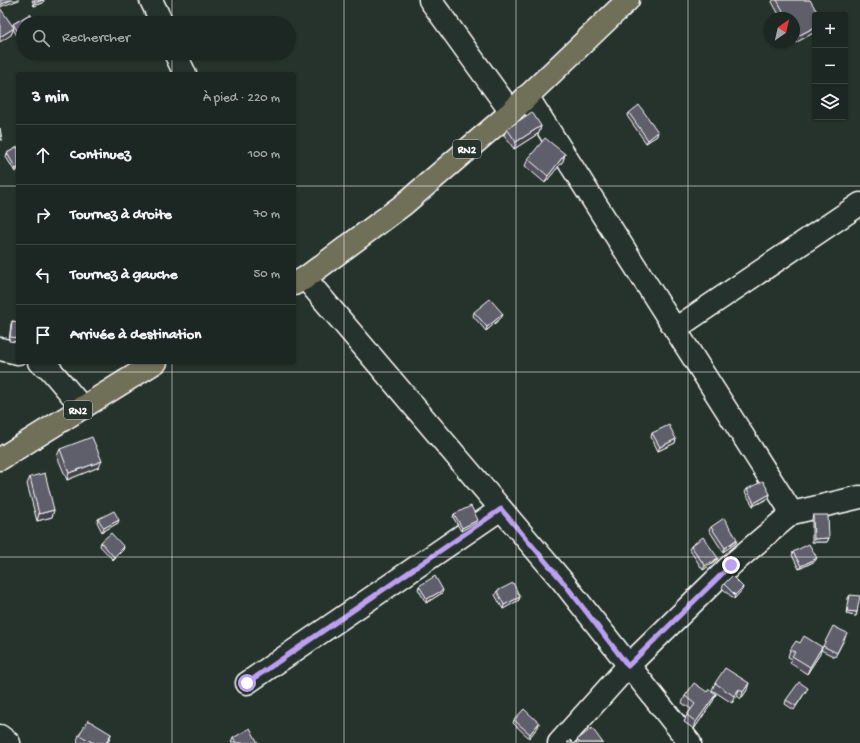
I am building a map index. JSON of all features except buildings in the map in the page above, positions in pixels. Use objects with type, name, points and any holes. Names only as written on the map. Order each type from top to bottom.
[{"type":"highway","name":"RN2","points":[[300,281],[403,205],[511,112],[628,0]]},
{"type":"highway","name":"RN2","points":[[0,459],[153,364]]},
{"type":"street","points":[[151,0],[159,16]]},
{"type":"street","points":[[430,0],[511,112]]},
{"type":"street","points":[[179,60],[184,72]]},
{"type":"street","points":[[527,96],[792,513]]},
{"type":"street","points":[[675,329],[860,204]]},
{"type":"street","points":[[300,281],[501,509],[564,583],[690,743]]},
{"type":"street","points":[[0,349],[16,353]]},
{"type":"street","points":[[42,364],[49,368],[82,407]]},
{"type":"street","points":[[559,743],[628,666],[731,565],[792,513],[860,497]]},
{"type":"street","points":[[247,683],[501,509]]},
{"type":"street","points":[[0,736],[9,743]]},
{"type":"route","points":[[247,683],[501,509],[564,583],[628,666],[731,565]]}]
